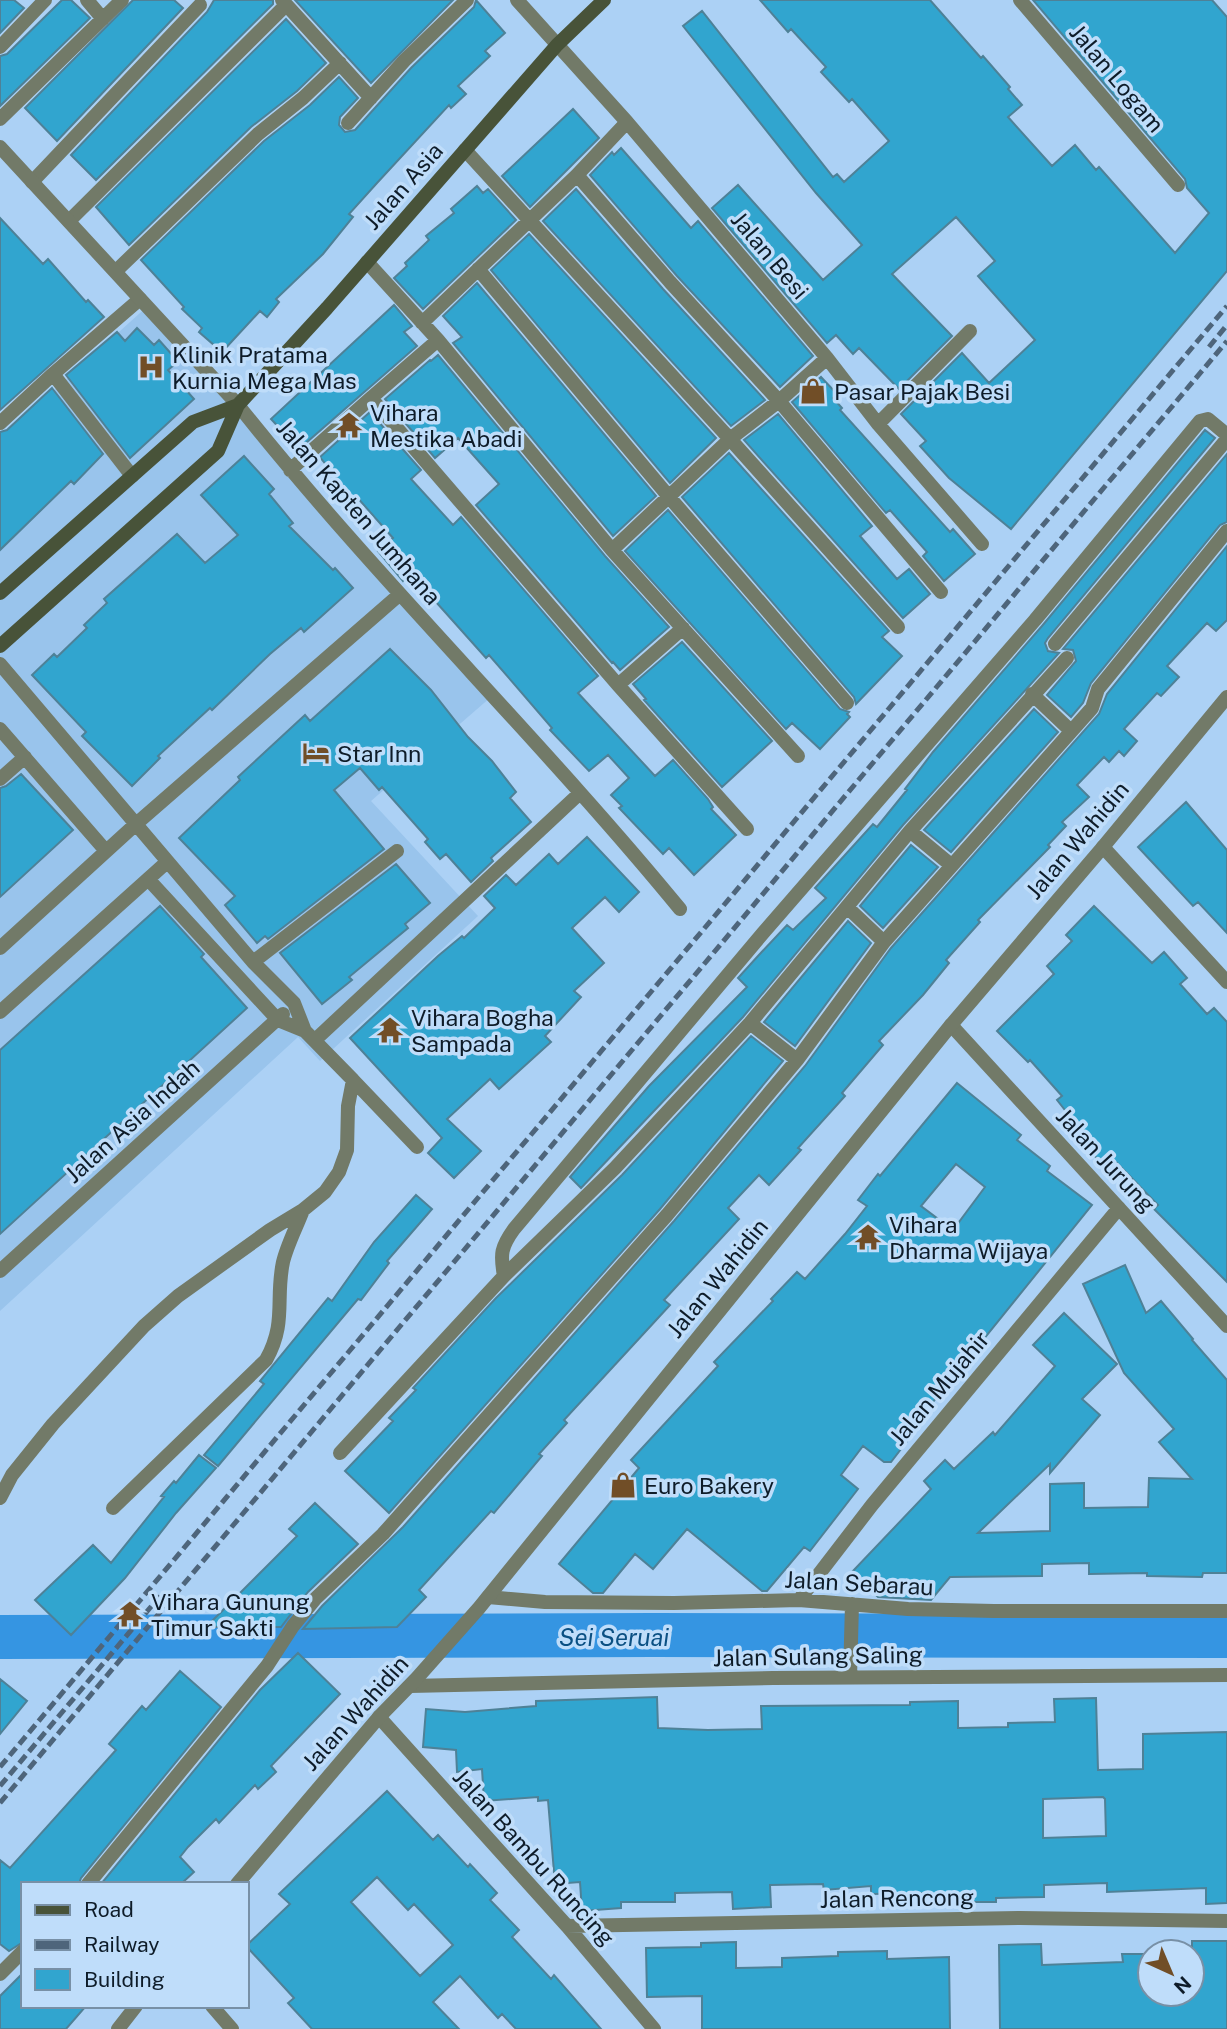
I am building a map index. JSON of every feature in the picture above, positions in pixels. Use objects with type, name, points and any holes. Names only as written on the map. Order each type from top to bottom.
[{"type":"main road","name":"Jalan Asia","points":[[0,646],[219,451],[238,405],[557,45],[604,0]]},
{"type":"main road","name":"Jalan Asia","points":[[0,593],[192,422],[238,405]]},
{"type":"street","points":[[87,0],[103,19]]},
{"type":"street","points":[[0,119],[122,0]]},
{"type":"street","points":[[348,123],[404,61],[467,0]]},
{"type":"street","name":"Jalan Besi","points":[[517,0],[627,122],[827,358],[878,425],[982,544]]},
{"type":"street","name":"Jalan Logam","points":[[1020,0],[1178,185]]},
{"type":"street","points":[[0,47],[38,2]]},
{"type":"street","points":[[32,182],[200,2]]},
{"type":"street","points":[[69,221],[284,2],[372,98]]},
{"type":"street","points":[[116,271],[258,134],[303,99],[340,63]]},
{"type":"street","points":[[422,323],[577,175],[627,122]]},
{"type":"street","name":"Jalan Kapten Jumhana","points":[[0,148],[238,405],[290,470],[399,595],[580,793],[680,909]]},
{"type":"street","points":[[465,150],[898,627]]},
{"type":"street","points":[[577,175],[779,401],[941,592]]},
{"type":"street","points":[[367,261],[438,340],[612,550],[798,756]]},
{"type":"street","points":[[478,269],[847,703]]},
{"type":"street","points":[[0,424],[140,299]]},
{"type":"street","points":[[878,425],[970,331]]},
{"type":"street","points":[[290,470],[438,340]]},
{"type":"street","points":[[612,550],[730,439],[779,401],[827,358]]},
{"type":"street","points":[[53,374],[132,476]]},
{"type":"street","points":[[371,398],[618,685],[747,829]]},
{"type":"street","points":[[504,1276],[502,1249],[514,1229],[763,933],[1035,620],[1200,421],[1208,419],[1227,437],[1055,644]]},
{"type":"street","points":[[90,1882],[267,1666],[293,1626],[315,1599],[383,1534],[667,1215],[797,1060],[884,942],[1092,708],[1098,689],[1227,531]]},
{"type":"street","points":[[0,948],[136,824],[399,595]]},
{"type":"street","points":[[618,685],[683,628]]},
{"type":"street","points":[[340,1453],[504,1276],[615,1168],[750,1023],[910,831],[1067,658]]},
{"type":"street","points":[[0,664],[253,962],[294,1003],[310,1036],[417,1147]]},
{"type":"street","points":[[1032,694],[1071,731]]},
{"type":"street","name":"Jalan Wahidin","points":[[239,1882],[379,1717],[414,1682],[483,1603],[950,1025],[1227,697]]},
{"type":"street","points":[[0,729],[106,851]]},
{"type":"street","points":[[0,779],[25,757]]},
{"type":"street","points":[[310,1036],[580,793]]},
{"type":"street","points":[[910,831],[951,865]]},
{"type":"street","points":[[1103,847],[1227,982]]},
{"type":"street","points":[[253,962],[397,851]]},
{"type":"street","points":[[0,1012],[167,862]]},
{"type":"street","points":[[148,879],[278,1020],[310,1036]]},
{"type":"street","points":[[848,908],[884,942]]},
{"type":"street","name":"Jalan Asia Indah","points":[[0,1271],[294,1003]]},
{"type":"street","points":[[750,1023],[797,1060]]},
{"type":"street","name":"Jalan Jurung","points":[[950,1025],[1227,1326]]},
{"type":"street","points":[[0,1498],[12,1475],[53,1424],[144,1326],[178,1296],[325,1192],[340,1172],[347,1150],[348,1106],[353,1080]]},
{"type":"street","name":"Jalan Mujahir","points":[[799,1600],[872,1505],[1119,1208]]},
{"type":"street","points":[[113,1508],[266,1360],[275,1344],[279,1329],[283,1262],[303,1210]]},
{"type":"street","name":"Jalan Sebarau","points":[[483,1603],[799,1600],[982,1611],[1227,1611]]},
{"type":"street","points":[[850,1673],[852,1604]]},
{"type":"street","name":"Jalan Sulang Saling","points":[[414,1682],[850,1673],[1227,1675]]},
{"type":"street","name":"Jalan Bambu Runcing","points":[[379,1717],[567,1926],[654,2029]]},
{"type":"street","name":"Jalan Rencong","points":[[567,1926],[1020,1918],[1227,1921]]},
{"type":"street","points":[[0,1975],[21,1953]]},
{"type":"street","points":[[118,2029],[134,2008]]},
{"type":"street","points":[[214,2008],[232,2029]]},
{"type":"shaded area","points":[[150,304],[491,697],[371,801],[478,916],[320,1061],[298,1037],[0,1311],[0,439]]},
{"type":"building","points":[[0,0],[14,0],[24,8],[0,33]]},
{"type":"building","points":[[62,0],[71,0],[90,18],[0,106],[0,56],[7,54]]},
{"type":"building","points":[[133,0],[174,0],[183,8],[57,141],[25,108]]},
{"type":"building","points":[[214,0],[273,0],[273,4],[96,180],[71,155],[207,12]]},
{"type":"building","points":[[295,0],[453,0],[371,83]]},
{"type":"building","points":[[476,0],[505,33],[485,51],[490,56],[458,86],[466,94],[451,108],[449,105],[349,214],[353,217],[323,254],[276,299],[279,302],[267,317],[260,311],[222,352],[199,332],[202,328],[182,309],[184,307],[141,260],[264,141],[310,105],[339,77],[358,98],[340,117],[339,125],[345,132],[355,130],[411,68],[474,7]]},
{"type":"building","points":[[760,0],[930,0],[1010,87],[1008,89],[1022,105],[1008,117],[1052,166],[1075,145],[1096,170],[1099,167],[1175,253],[1209,213],[1187,188],[1185,179],[1033,0],[1212,0],[1227,17],[1227,271],[1011,529],[949,478],[920,446],[926,441],[901,414],[962,353],[989,383],[1035,340],[978,276],[995,261],[956,217],[892,274],[952,336],[899,389],[859,348],[853,354],[836,335],[827,343],[712,208],[738,185],[823,280],[862,245],[816,193],[683,26],[702,11],[833,177],[837,174],[844,182],[889,141],[852,99],[849,102],[821,72],[826,67],[791,29],[788,32]]},
{"type":"building","points":[[286,19],[326,63],[297,91],[251,127],[129,245],[96,207]]},
{"type":"building","points":[[573,109],[599,138],[530,207],[502,176]]},
{"type":"building","points":[[621,148],[691,228],[698,221],[813,356],[780,387],[677,276],[590,175],[612,152],[614,155]]},
{"type":"building","points":[[477,186],[483,193],[488,189],[516,220],[423,309],[394,278],[429,240],[426,236],[454,213],[451,209]]},
{"type":"building","points":[[576,189],[765,400],[731,426],[543,221]]},
{"type":"building","points":[[0,218],[43,264],[48,259],[86,302],[88,300],[104,317],[0,410]]},
{"type":"building","points":[[529,234],[716,438],[670,483],[491,270]]},
{"type":"building","points":[[477,283],[656,496],[613,536],[453,343],[462,337],[443,316]]},
{"type":"building","points":[[394,305],[412,326],[404,332],[417,346],[299,449],[271,419]]},
{"type":"building","points":[[137,328],[154,345],[159,340],[174,357],[174,365],[168,370],[194,399],[130,458],[66,375],[117,332],[125,341]]},
{"type":"building","points":[[438,355],[605,556],[669,627],[620,670],[476,505],[499,484],[458,438],[435,458],[385,399]]},
{"type":"building","points":[[821,377],[837,394],[833,398],[842,408],[840,410],[950,532],[953,529],[975,554],[944,581],[923,556],[927,552],[890,510],[886,513],[792,402]]},
{"type":"building","points":[[52,388],[103,454],[74,484],[71,481],[0,550],[0,432],[7,430]]},
{"type":"building","points":[[370,412],[421,470],[411,479],[453,525],[461,517],[598,676],[578,693],[655,776],[673,760],[708,799],[713,807],[711,809],[736,835],[694,875],[669,848],[663,854],[619,808],[622,806],[611,795],[629,778],[608,755],[589,771],[550,730],[552,728],[489,655],[486,658],[411,574],[403,581],[378,551],[393,538],[356,496],[353,499],[320,457]]},
{"type":"building","points":[[778,414],[872,526],[860,536],[897,579],[909,569],[930,594],[903,618],[744,440]]},
{"type":"building","points":[[1205,430],[1215,438],[1048,638],[1045,643],[1048,651],[1059,653],[903,825],[743,1017],[581,1188],[570,1177],[649,1086],[747,987],[738,978],[758,956],[787,925],[793,930],[826,898],[815,888],[873,824],[877,827],[933,752]]},
{"type":"building","points":[[729,453],[889,631],[882,637],[902,656],[856,704],[854,697],[682,497]]},
{"type":"building","points":[[1227,454],[1227,522],[1220,525],[1091,683],[1083,703],[1071,717],[1047,695],[1076,661],[1073,650],[1063,649]]},
{"type":"building","points":[[244,456],[274,489],[269,494],[293,523],[289,526],[353,588],[304,632],[301,628],[270,654],[212,710],[210,708],[158,756],[160,758],[132,786],[82,736],[86,732],[32,675],[54,654],[57,657],[87,628],[84,625],[107,603],[104,599],[177,534],[205,563],[238,535],[201,495]]},
{"type":"building","points":[[668,510],[840,709],[849,712],[847,714],[850,717],[820,749],[792,723],[786,729],[625,551]]},
{"type":"building","points":[[1227,546],[1227,620],[1216,631],[1207,623],[1167,666],[1179,677],[1161,696],[1157,693],[1124,729],[1137,741],[1124,756],[1119,751],[1109,762],[1104,757],[1077,785],[1089,797],[1062,822],[1066,826],[1048,845],[1050,847],[978,920],[980,922],[946,960],[949,963],[923,995],[879,1041],[883,1045],[842,1093],[845,1096],[798,1148],[801,1150],[769,1185],[759,1175],[728,1208],[739,1219],[664,1300],[670,1305],[564,1420],[567,1423],[539,1454],[542,1456],[494,1513],[491,1511],[419,1590],[426,1597],[397,1627],[303,1629],[322,1606],[403,1527],[674,1221],[805,1066],[891,948],[1099,714],[1107,694]]},
{"type":"building","points":[[682,642],[772,741],[722,787],[644,700],[646,699],[633,684]]},
{"type":"building","points":[[390,649],[431,690],[468,737],[492,761],[516,792],[510,798],[531,822],[491,858],[493,861],[471,882],[446,854],[440,859],[425,842],[428,839],[382,787],[379,790],[360,768],[334,790],[384,849],[268,939],[265,936],[257,943],[225,905],[235,896],[179,838],[240,780],[238,777],[305,715],[310,721]]},
{"type":"building","points":[[1034,709],[1058,732],[951,852],[924,830]]},
{"type":"building","points":[[21,774],[73,830],[0,897],[0,788]]},
{"type":"building","points":[[1186,802],[1227,850],[1227,933],[1198,902],[1193,906],[1138,847]]},
{"type":"building","points":[[587,837],[639,892],[619,912],[605,897],[572,928],[604,963],[574,991],[581,997],[545,1036],[551,1042],[499,1089],[490,1079],[447,1119],[481,1151],[454,1178],[428,1153],[442,1138],[350,1038],[438,956],[462,936],[464,938],[495,908],[484,896],[506,875],[516,885],[549,854],[558,864]]},
{"type":"building","points":[[911,845],[938,867],[883,928],[860,906]]},
{"type":"building","points":[[396,864],[430,903],[405,924],[408,928],[349,977],[352,980],[322,1004],[280,953]]},
{"type":"building","points":[[160,906],[204,954],[201,957],[247,1008],[0,1234],[0,1050]]},
{"type":"building","points":[[1094,906],[1152,963],[1164,952],[1187,978],[1180,984],[1207,1014],[1214,1008],[1227,1022],[1227,1282],[1154,1209],[1158,1205],[1117,1163],[1108,1171],[1086,1146],[1090,1142],[1057,1100],[1062,1096],[1030,1060],[1028,1062],[997,1031],[1054,974],[1047,966],[1072,941],[1066,935]]},
{"type":"building","points":[[848,921],[871,943],[795,1046],[764,1022]]},
{"type":"building","points":[[751,1036],[783,1061],[660,1209],[389,1513],[345,1471],[393,1421],[389,1418],[416,1390],[413,1388],[496,1298],[622,1175]]},
{"type":"building","points":[[957,1083],[1021,1135],[1017,1140],[1050,1166],[1047,1171],[1092,1205],[928,1408],[931,1410],[891,1462],[884,1462],[863,1446],[841,1475],[858,1489],[810,1551],[804,1547],[767,1591],[762,1591],[687,1529],[653,1569],[635,1554],[603,1593],[593,1593],[559,1564],[639,1468],[631,1460],[718,1366],[714,1362],[773,1301],[771,1299],[797,1272],[805,1279],[845,1234],[867,1206],[858,1200],[878,1174],[880,1176]],"holes":[[[956,1164],[985,1187],[953,1230],[921,1206]]]},
{"type":"building","points":[[416,1195],[432,1209],[387,1261],[389,1263],[361,1300],[358,1299],[218,1466],[204,1455],[264,1384],[260,1381],[328,1298],[332,1301],[374,1242]]},
{"type":"building","points":[[1125,1265],[1146,1313],[1161,1301],[1227,1380],[1227,1573],[1203,1573],[1202,1577],[1147,1576],[1147,1573],[1089,1574],[1089,1563],[1042,1564],[1042,1576],[950,1577],[931,1600],[878,1597],[852,1572],[931,1489],[924,1481],[945,1460],[954,1469],[993,1432],[995,1435],[1055,1366],[1033,1345],[1064,1313],[1117,1364],[1082,1399],[1100,1415],[1050,1473],[1050,1464],[978,1533],[1050,1531],[1050,1484],[1084,1483],[1084,1508],[1148,1507],[1149,1478],[1192,1479],[1159,1442],[1174,1429],[1124,1373],[1083,1284]]},
{"type":"building","points":[[199,1455],[216,1468],[176,1513],[125,1578],[71,1635],[35,1600],[93,1545],[111,1563],[164,1497],[161,1496],[174,1481],[176,1483]]},
{"type":"building","points":[[315,1503],[358,1544],[308,1592],[281,1627],[206,1627],[297,1536],[289,1529]]},
{"type":"building","points":[[298,1653],[340,1694],[271,1766],[276,1772],[258,1789],[255,1785],[219,1823],[216,1819],[188,1847],[180,1857],[194,1872],[183,1882],[103,1882],[260,1690]]},
{"type":"building","points":[[180,1671],[221,1707],[80,1882],[21,1882],[21,1943],[9,1951],[0,1944],[0,1860],[10,1868],[116,1750],[109,1744],[142,1706],[146,1710]]},
{"type":"building","points":[[0,1679],[27,1701],[0,1734]]},
{"type":"building","points":[[657,1697],[658,1728],[708,1730],[762,1729],[761,1706],[910,1705],[910,1702],[958,1701],[958,1728],[1008,1727],[1008,1723],[1055,1722],[1054,1699],[1096,1698],[1098,1770],[1143,1769],[1143,1734],[1227,1732],[1227,1903],[1206,1904],[1206,1888],[1107,1892],[1107,1883],[1044,1885],[1044,1897],[996,1898],[996,1902],[970,1902],[970,1896],[925,1897],[925,1893],[871,1894],[871,1886],[824,1890],[823,1884],[770,1885],[771,1907],[733,1909],[732,1892],[675,1893],[675,1902],[621,1902],[621,1908],[582,1911],[580,1882],[555,1884],[548,1800],[538,1801],[538,1797],[484,1801],[482,1769],[457,1772],[456,1750],[423,1747],[426,1709],[465,1712],[536,1706],[536,1701]],"holes":[[[1043,1799],[1105,1799],[1106,1836],[1043,1838]]]},
{"type":"building","points":[[387,1791],[433,1840],[438,1835],[497,1893],[490,1900],[519,1930],[512,1937],[551,1979],[554,1975],[601,2029],[516,2029],[502,2014],[498,2018],[460,1976],[433,2002],[459,2029],[312,2029],[288,2003],[294,1998],[248,1948],[248,1944],[290,1904],[279,1894]],"holes":[[[377,1877],[408,1910],[414,1904],[453,1945],[420,1976],[351,1902]]]},
{"type":"building","points":[[1206,1941],[1227,1941],[1227,2029],[1000,2029],[999,1945],[1041,1944],[1042,1965],[1123,1962],[1122,1954],[1136,1954],[1136,2008],[1206,2008]]},
{"type":"building","points":[[736,1942],[736,1968],[782,1967],[782,1958],[838,1956],[838,1952],[887,1951],[887,1959],[949,1957],[950,2029],[702,2029],[702,1996],[647,1997],[646,1948],[701,1947],[701,1943]]},
{"type":"building","points":[[21,1975],[21,2008],[84,2008],[66,2029],[0,2029],[0,1996]]},
{"type":"waterway","name":"Sei Seruai","points":[[0,1637],[1227,1636]]},
{"type":"railway","points":[[0,1767],[1227,306]]},
{"type":"railway","points":[[1209,347],[1227,325]]},
{"type":"railway","points":[[0,1803],[1227,341]]},
{"type":"railway","points":[[0,1786],[160,1596]]},
{"type":"place","name":"Klinik Pratama Kurnia Mega Mas","points":[[151,367]]},
{"type":"place","name":"Pasar Pajak Besi","points":[[813,391]]},
{"type":"place","name":"Vihara Mestika Abadi","points":[[349,425]]},
{"type":"place","name":"Star Inn","points":[[316,753]]},
{"type":"place","name":"Vihara Bogha Sampada","points":[[390,1030]]},
{"type":"place","name":"Vihara Dharma Wijaya","points":[[868,1237]]},
{"type":"place","name":"Euro Bakery","points":[[623,1485]]},
{"type":"place","name":"Vihara Gunung Timur Sakti","points":[[130,1614]]}]
